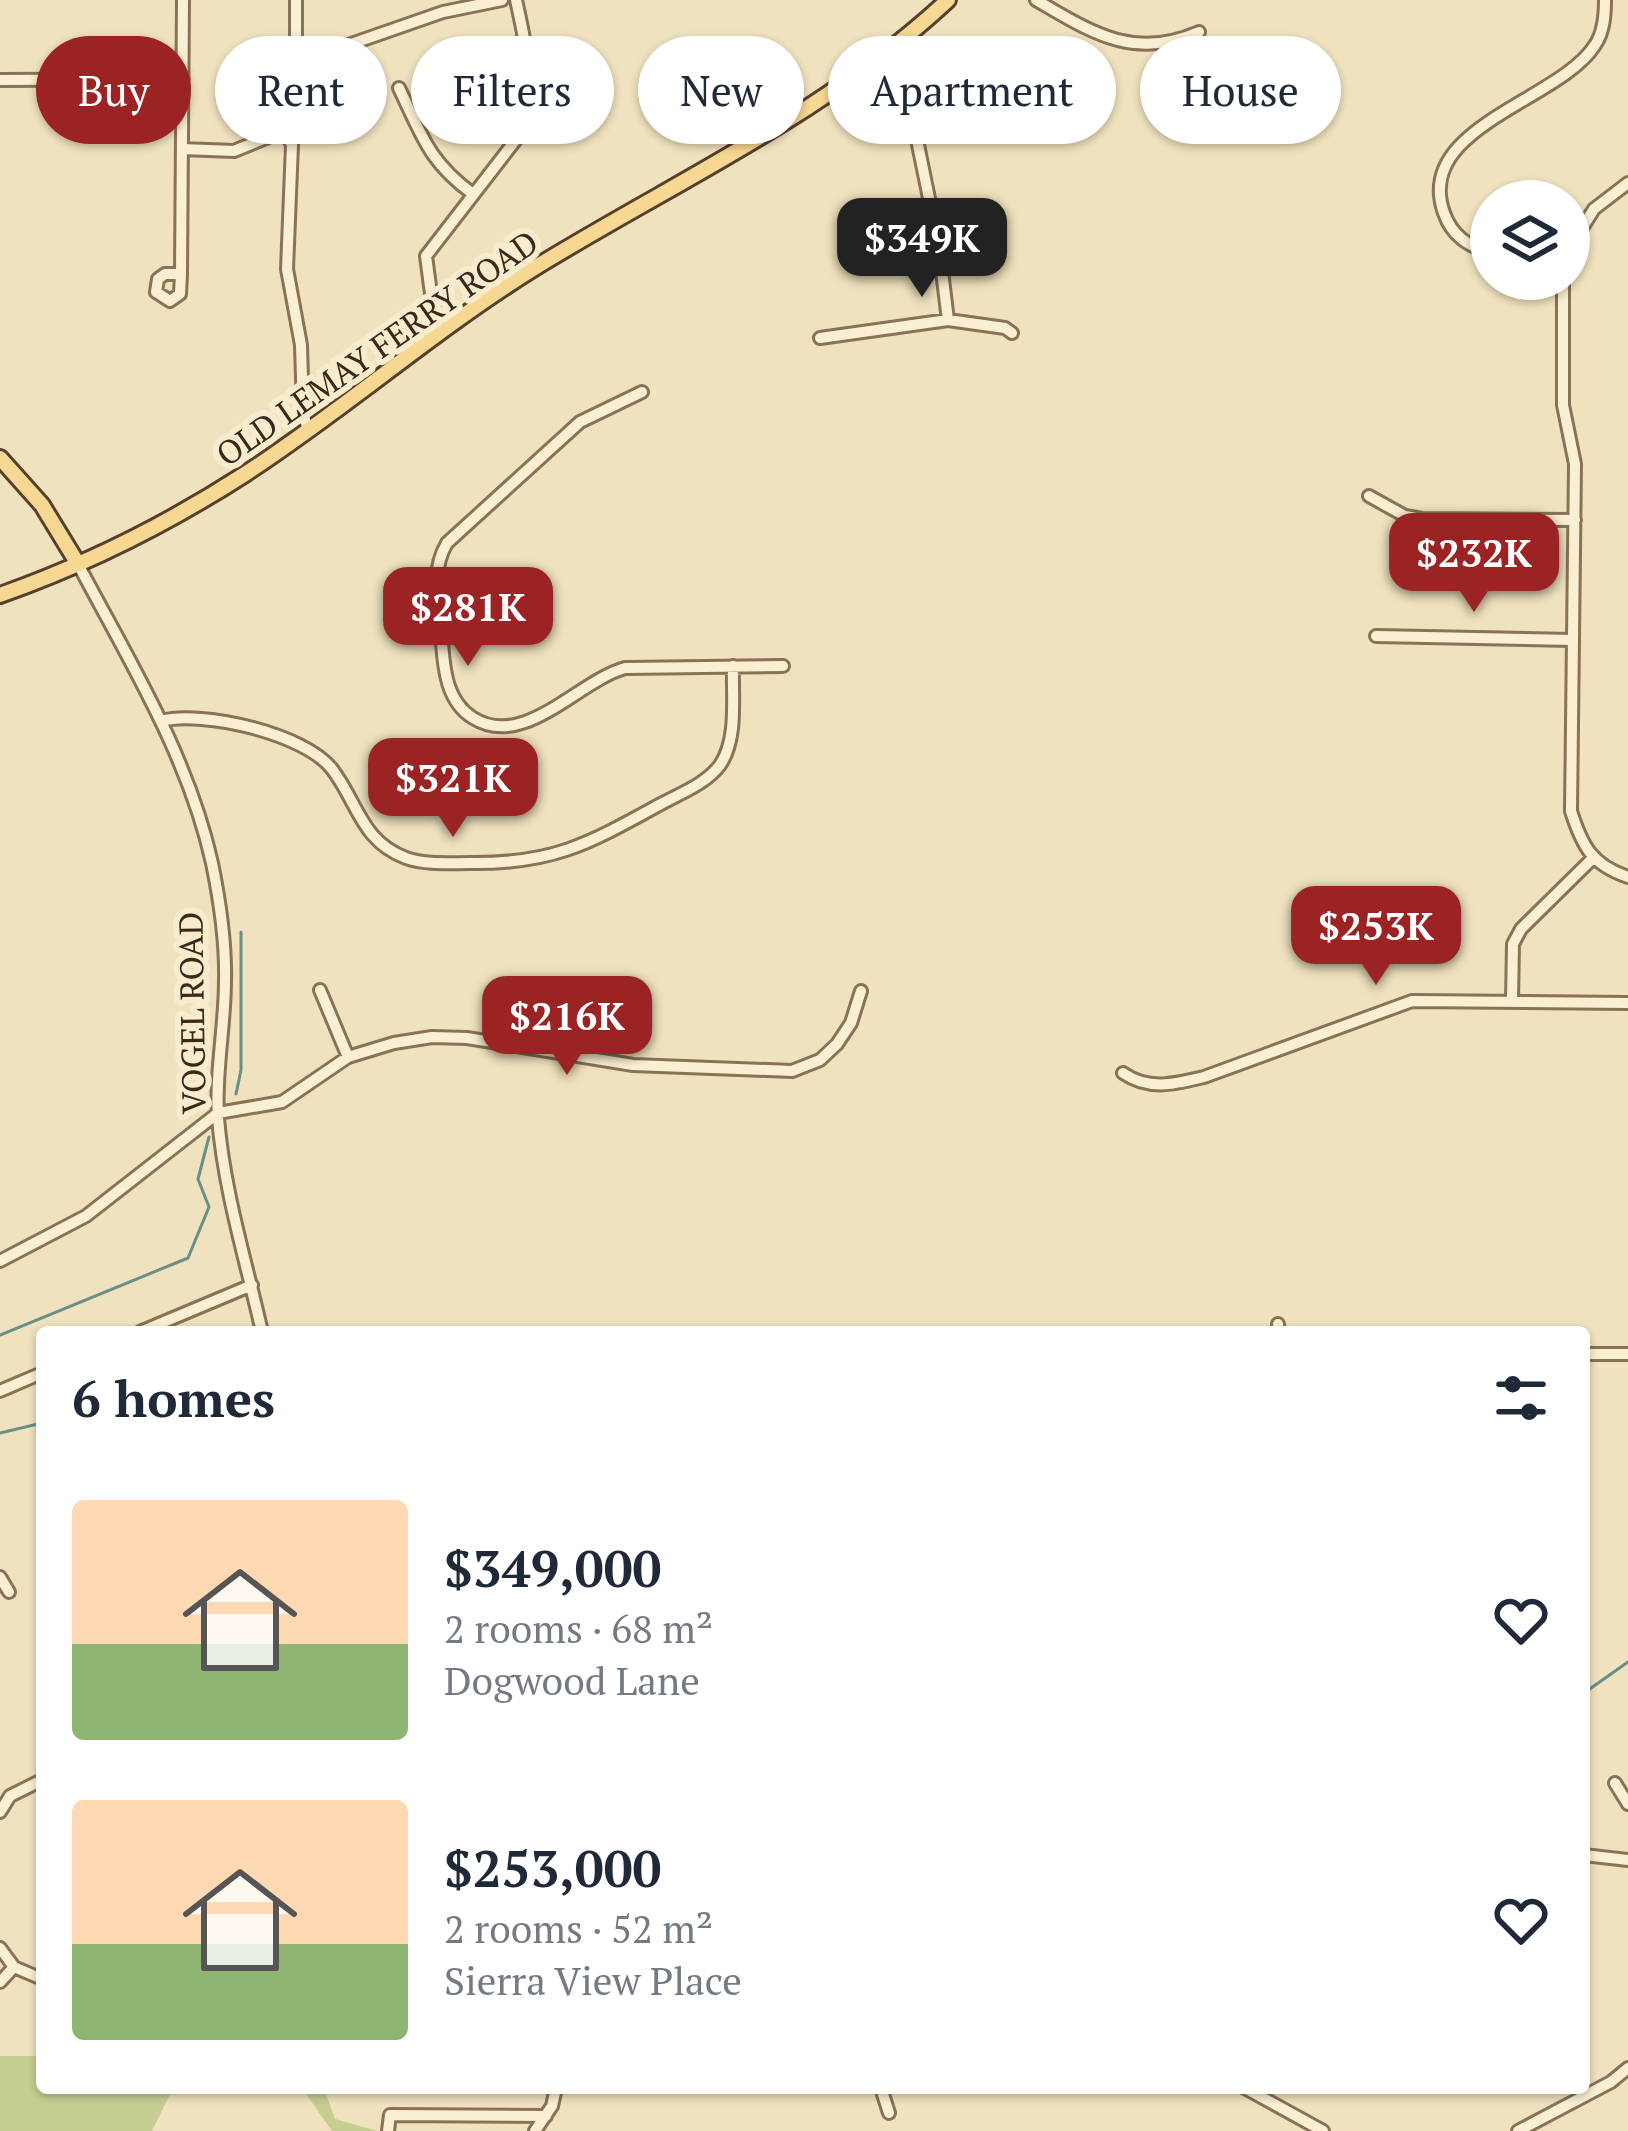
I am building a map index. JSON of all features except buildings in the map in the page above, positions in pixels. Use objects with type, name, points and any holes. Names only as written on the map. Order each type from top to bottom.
[{"type":"main road","name":"OLD LEMAY FERRY ROAD","points":[[909,36],[948,0]]},
{"type":"main road","name":"OLD LEMAY FERRY ROAD","points":[[0,595],[78,564],[223,488],[536,267],[828,94]]},
{"type":"main road","name":"VOGEL ROAD","points":[[0,458],[42,505],[78,564]]},
{"type":"street","points":[[184,0],[184,36]]},
{"type":"street","points":[[296,0],[296,36]]},
{"type":"street","points":[[374,36],[443,12],[502,0]]},
{"type":"street","points":[[446,328],[432,301],[426,256],[518,137],[528,115],[524,38],[516,0]]},
{"type":"street","points":[[1036,0],[1130,44],[1169,45],[1199,32]]},
{"type":"street","points":[[1470,244],[1449,226],[1441,206],[1445,163],[1466,139],[1578,64],[1597,44],[1605,0]]},
{"type":"street","points":[[0,80],[36,80]]},
{"type":"street","points":[[399,88],[432,156],[445,173],[473,194]]},
{"type":"street","points":[[181,274],[182,144]]},
{"type":"street","points":[[182,149],[234,151],[251,144]]},
{"type":"street","points":[[292,144],[287,268],[301,345],[308,430]]},
{"type":"street","points":[[918,144],[940,247],[948,320]]},
{"type":"street","points":[[1590,215],[1628,183]]},
{"type":"street","points":[[1563,300],[1563,405],[1575,464],[1571,811],[1592,859],[1628,877]]},
{"type":"street","points":[[820,338],[948,320],[1012,333]]},
{"type":"street","points":[[642,392],[580,422],[447,543],[436,576],[449,686],[459,705],[475,719],[508,726],[531,719],[600,677],[625,668],[784,667]]},
{"type":"street","points":[[1369,496],[1405,516],[1422,519],[1575,520]]},
{"type":"street","name":"VOGEL ROAD","points":[[78,564],[176,748],[200,814],[222,922],[225,979],[218,1113],[227,1189],[261,1326]]},
{"type":"street","points":[[1376,636],[1572,640]]},
{"type":"street","points":[[161,721],[189,719],[266,731],[308,749],[328,765],[370,835],[405,857],[432,863],[526,862],[580,847],[713,772],[730,745],[733,667]]},
{"type":"street","points":[[1512,1001],[1513,944],[1521,929],[1592,859]]},
{"type":"street","points":[[320,990],[349,1057]]},
{"type":"street","points":[[0,1261],[86,1216],[218,1113],[282,1102],[349,1057],[394,1043],[449,1037],[634,1065],[792,1071],[820,1060],[837,1044],[851,1023],[861,991]]},
{"type":"street","points":[[1123,1073],[1139,1084],[1171,1085],[1204,1077],[1412,1001],[1628,1003]]},
{"type":"street","points":[[154,1326],[251,1285]]},
{"type":"street","points":[[1590,1354],[1628,1354]]},
{"type":"street","points":[[0,1391],[36,1376]]},
{"type":"street","points":[[0,1576],[9,1592]]},
{"type":"street","points":[[0,1812],[10,1796],[36,1783]]},
{"type":"street","points":[[1616,1783],[1628,1804]]},
{"type":"street","points":[[0,1784],[10,1796]]},
{"type":"street","points":[[1590,1856],[1628,1860]]},
{"type":"street","points":[[0,1948],[14,1967],[36,1976]]},
{"type":"street","points":[[0,1982],[14,1967]]},
{"type":"street","points":[[1518,2131],[1592,2093],[1628,2068]]},
{"type":"street","points":[[535,2131],[554,2094]]},
{"type":"street","points":[[883,2094],[889,2114]]},
{"type":"street","points":[[1256,2094],[1323,2131]]},
{"type":"street","points":[[388,2131],[390,2115],[546,2116]]},
{"type":"green space","points":[[0,2056],[36,2056],[36,2094],[170,2094],[152,2131],[0,2131]]},
{"type":"green space","points":[[306,2094],[326,2094],[335,2119],[377,2131],[332,2131]]},
{"type":"waterway","points":[[236,1094],[241,1070],[241,932]]},
{"type":"waterway","points":[[0,1335],[188,1258],[209,1207],[198,1179],[209,1137]]},
{"type":"waterway","points":[[0,1433],[36,1424]]},
{"type":"waterway","points":[[1590,1689],[1628,1662]]}]
